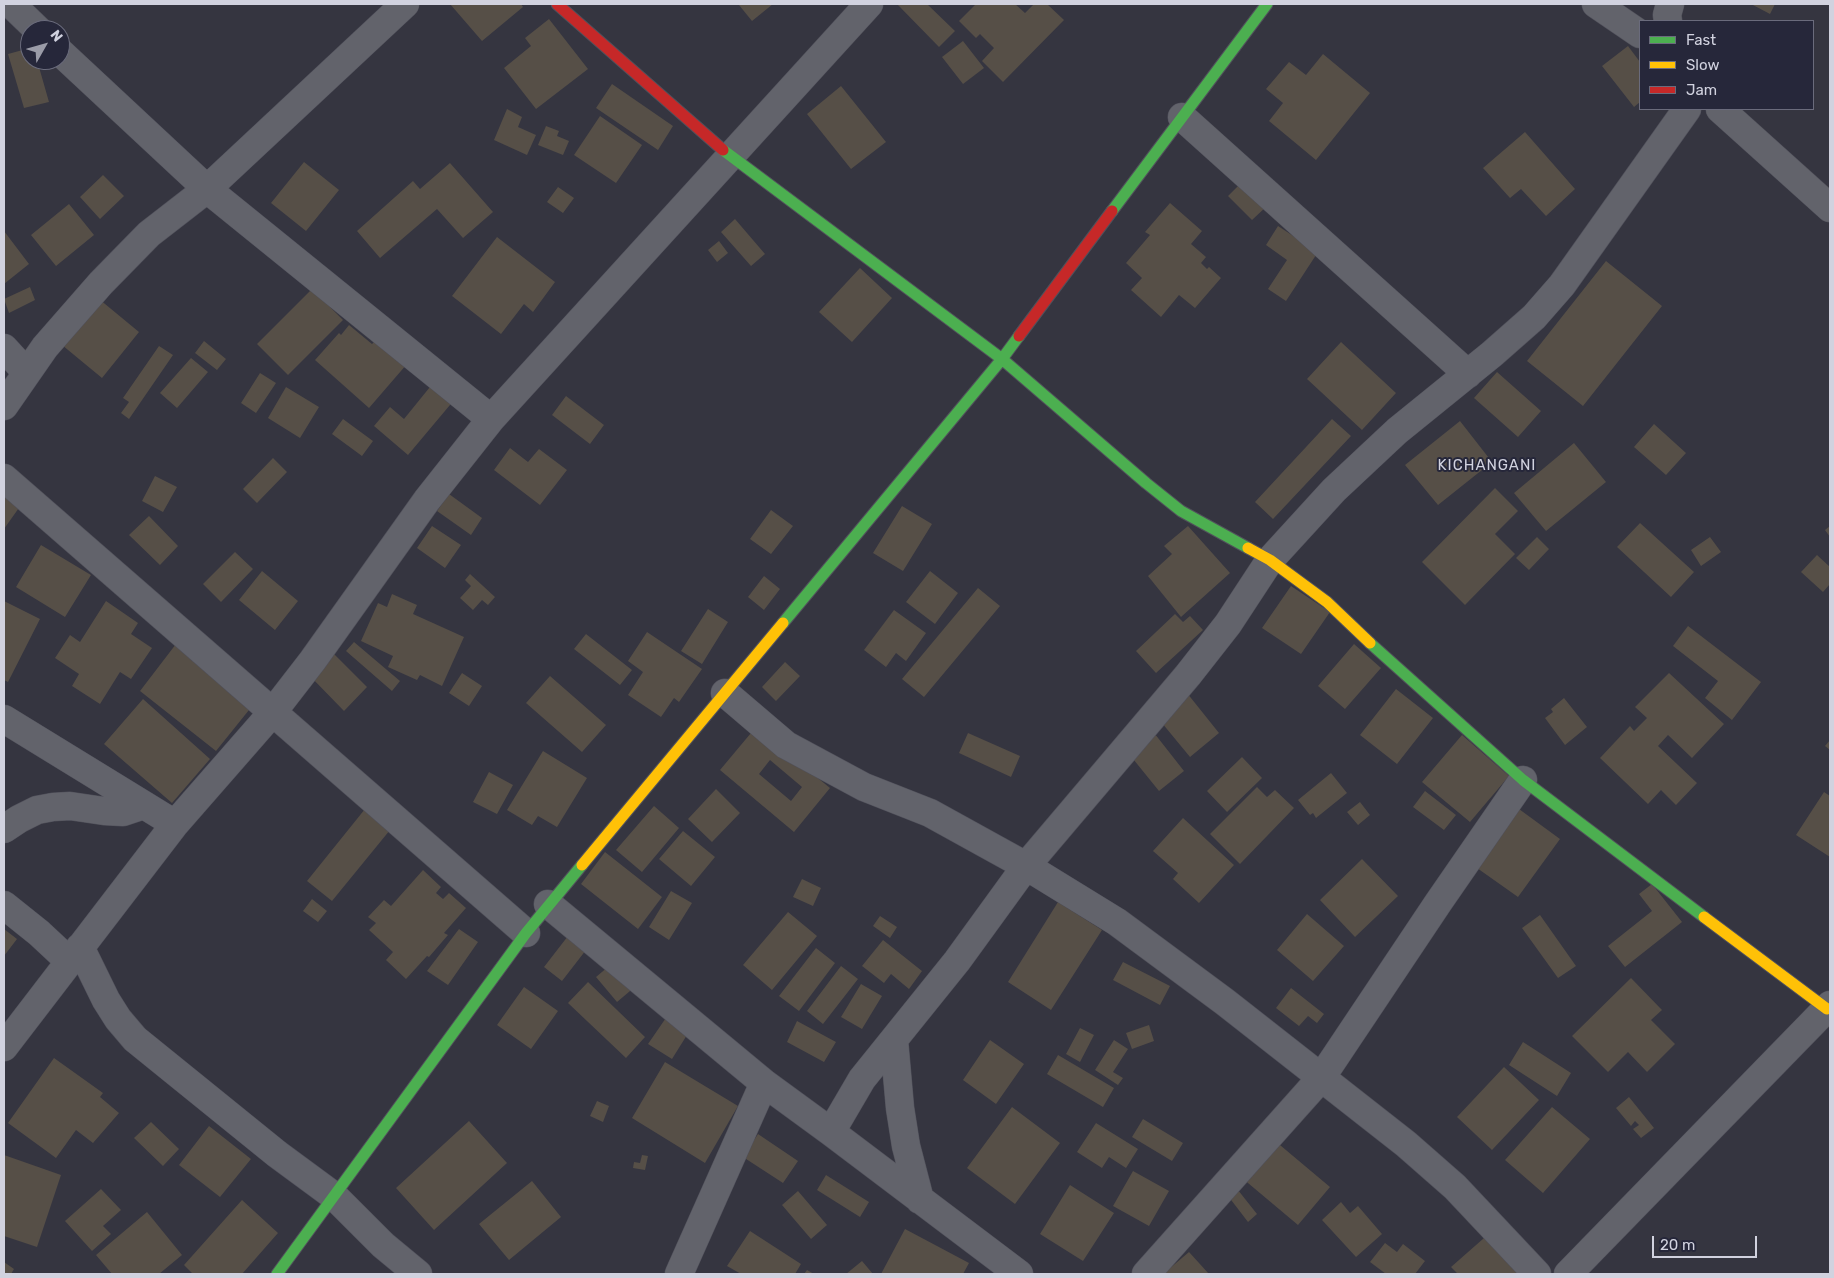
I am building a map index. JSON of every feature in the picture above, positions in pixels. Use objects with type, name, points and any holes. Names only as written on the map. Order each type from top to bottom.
[{"type":"street","points":[[11,4],[28,20]]},
{"type":"street","points":[[4,406],[45,347],[101,283],[149,234],[207,189],[405,4]]},
{"type":"street","points":[[557,4],[729,156],[1002,359],[1146,483],[1181,510],[1270,560],[1327,602],[1397,669],[1480,740],[1523,780],[1827,1013],[1568,1274]]},
{"type":"street","points":[[4,1047],[175,824],[272,712],[313,660],[427,500],[491,419],[869,4]]},
{"type":"street","points":[[277,1274],[548,904],[1002,359],[1267,4]]},
{"type":"street","points":[[1596,4],[1639,33]]},
{"type":"street","points":[[1668,20],[1670,4]]},
{"type":"street","points":[[70,61],[207,189],[491,419]]},
{"type":"street","points":[[831,1132],[862,1079],[957,961],[1026,866],[1188,675],[1228,624],[1270,560],[1348,477],[1397,431],[1468,374],[1534,317],[1562,285],[1686,110]]},
{"type":"street","points":[[1721,110],[1830,208]]},
{"type":"street","points":[[1182,117],[1468,374]]},
{"type":"street","points":[[4,348],[27,373]]},
{"type":"street","points":[[4,478],[526,933]]},
{"type":"street","points":[[725,693],[786,745],[864,787],[930,813],[1026,866],[1117,922],[1225,1002],[1406,1144],[1454,1188],[1537,1274]]},
{"type":"street","points":[[4,719],[175,824]]},
{"type":"street","points":[[1146,1274],[1321,1078],[1523,780]]},
{"type":"street","points":[[4,829],[37,810],[53,807],[70,806],[123,812],[144,805]]},
{"type":"street","points":[[548,904],[764,1084],[831,1132],[1019,1274]]},
{"type":"street","points":[[4,905],[39,933],[74,954],[118,1019],[135,1039],[276,1154],[334,1196],[383,1244],[418,1274]]},
{"type":"street","points":[[894,1040],[900,1108],[906,1146],[920,1200]]},
{"type":"street","points":[[679,1274],[764,1084]]},
{"type":"building","points":[[450,4],[521,4],[523,7],[482,41]]},
{"type":"building","points":[[740,4],[773,4],[752,21]]},
{"type":"building","points":[[897,4],[927,4],[955,31],[939,47]]},
{"type":"building","points":[[976,4],[1015,4],[1025,13],[1034,4],[1047,4],[1064,20],[1003,82],[982,61],[994,48],[980,34],[976,38],[959,21]]},
{"type":"building","points":[[1751,4],[1775,4],[1770,14]]},
{"type":"building","points":[[549,19],[588,69],[536,109],[504,68],[531,46],[525,38]]},
{"type":"building","points":[[963,41],[984,68],[963,84],[942,57]]},
{"type":"building","points":[[1628,46],[1639,61],[1639,103],[1634,107],[1602,66]]},
{"type":"building","points":[[20,51],[20,70],[40,70],[49,102],[24,108],[8,54]]},
{"type":"building","points":[[1323,54],[1370,93],[1316,160],[1269,121],[1283,103],[1266,89],[1289,62],[1306,75]]},
{"type":"building","points":[[612,84],[673,126],[658,150],[596,108]]},
{"type":"building","points":[[841,86],[886,142],[851,169],[807,114]]},
{"type":"building","points":[[507,109],[522,117],[518,127],[536,135],[527,155],[494,140]]},
{"type":"building","points":[[600,116],[642,145],[616,183],[574,155]]},
{"type":"building","points":[[546,126],[559,131],[557,136],[569,141],[563,155],[538,145]]},
{"type":"building","points":[[1525,132],[1575,189],[1546,216],[1521,189],[1510,198],[1483,168]]},
{"type":"building","points":[[304,162],[339,190],[306,231],[271,203]]},
{"type":"building","points":[[450,163],[493,212],[463,238],[437,209],[380,258],[357,231],[413,181],[420,189]]},
{"type":"building","points":[[103,175],[124,196],[100,219],[80,197]]},
{"type":"building","points":[[1242,182],[1267,206],[1252,220],[1228,196]]},
{"type":"building","points":[[558,187],[574,198],[563,213],[547,202]]},
{"type":"building","points":[[1170,203],[1202,231],[1191,244],[1206,257],[1201,263],[1207,269],[1209,267],[1221,278],[1195,308],[1179,295],[1161,317],[1131,290],[1142,278],[1126,263],[1150,235],[1145,232]]},
{"type":"building","points":[[69,204],[94,235],[56,266],[31,235]]},
{"type":"building","points":[[735,219],[765,254],[751,266],[721,232]]},
{"type":"building","points":[[1278,226],[1318,252],[1286,301],[1268,289],[1287,260],[1266,245]]},
{"type":"building","points":[[4,231],[29,264],[4,284]]},
{"type":"building","points":[[497,237],[555,282],[533,312],[524,304],[501,334],[452,296]]},
{"type":"building","points":[[719,241],[728,253],[717,262],[708,250]]},
{"type":"building","points":[[1606,261],[1662,306],[1583,406],[1527,361]]},
{"type":"building","points":[[860,268],[892,298],[852,342],[819,312]]},
{"type":"building","points":[[30,287],[35,300],[9,313],[4,299]]},
{"type":"building","points":[[312,289],[343,320],[288,375],[257,344]]},
{"type":"building","points":[[99,299],[139,332],[102,378],[62,345]]},
{"type":"building","points":[[349,325],[372,344],[378,338],[407,364],[369,408],[315,360],[339,333],[341,335]]},
{"type":"building","points":[[204,341],[226,359],[217,370],[195,353]]},
{"type":"building","points":[[1341,342],[1396,393],[1362,430],[1307,379]]},
{"type":"building","points":[[159,346],[173,355],[129,419],[121,413],[129,402],[123,398]]},
{"type":"building","points":[[191,358],[208,372],[177,408],[160,393]]},
{"type":"building","points":[[1497,372],[1541,411],[1518,437],[1474,398]]},
{"type":"building","points":[[260,373],[276,383],[256,413],[241,403]]},
{"type":"building","points":[[434,382],[455,399],[408,455],[374,426],[390,407],[404,419]]},
{"type":"building","points":[[286,387],[319,407],[300,438],[268,418]]},
{"type":"building","points":[[566,396],[604,425],[590,444],[552,415]]},
{"type":"building","points":[[343,419],[373,441],[362,456],[332,434]]},
{"type":"building","points":[[1332,419],[1351,436],[1273,519],[1255,502]]},
{"type":"building","points":[[1460,421],[1492,462],[1438,505],[1405,465]]},
{"type":"building","points":[[1654,424],[1686,453],[1666,475],[1634,447]]},
{"type":"building","points":[[1574,443],[1606,482],[1546,531],[1514,493]]},
{"type":"building","points":[[510,448],[528,462],[539,449],[567,470],[540,505],[494,470]]},
{"type":"building","points":[[273,458],[287,472],[257,503],[243,489]]},
{"type":"building","points":[[4,467],[33,488],[4,529]]},
{"type":"building","points":[[155,476],[177,487],[163,512],[142,501]]},
{"type":"building","points":[[1495,488],[1518,511],[1495,534],[1515,554],[1465,605],[1422,562]]},
{"type":"building","points":[[449,494],[482,518],[471,535],[437,511]]},
{"type":"building","points":[[902,506],[932,524],[903,571],[873,553]]},
{"type":"building","points":[[771,510],[793,526],[771,554],[750,539]]},
{"type":"building","points":[[149,516],[178,546],[160,565],[129,535]]},
{"type":"building","points":[[1640,523],[1694,572],[1671,597],[1617,547]]},
{"type":"building","points":[[432,526],[461,545],[445,568],[417,548]]},
{"type":"building","points":[[1188,526],[1230,573],[1181,617],[1148,576],[1172,554],[1164,546]]},
{"type":"building","points":[[1830,526],[1830,537],[1825,530]]},
{"type":"building","points":[[1537,537],[1549,549],[1529,570],[1516,558]]},
{"type":"building","points":[[1710,537],[1721,552],[1701,566],[1691,550]]},
{"type":"building","points":[[41,545],[91,575],[65,617],[16,587]]},
{"type":"building","points":[[235,552],[253,569],[221,602],[203,584]]},
{"type":"building","points":[[1817,555],[1830,567],[1830,584],[1823,592],[1801,572]]},
{"type":"building","points":[[262,571],[298,601],[275,630],[239,600]]},
{"type":"building","points":[[930,571],[958,593],[935,624],[906,602]]},
{"type":"building","points":[[470,574],[495,597],[488,605],[482,600],[473,610],[460,598],[471,586],[465,580]]},
{"type":"building","points":[[764,576],[780,589],[764,610],[748,597]]},
{"type":"building","points":[[1291,586],[1330,612],[1301,654],[1262,628]]},
{"type":"building","points":[[978,588],[1000,606],[924,697],[902,679]]},
{"type":"building","points":[[392,594],[417,605],[413,614],[464,637],[442,686],[420,675],[417,680],[388,667],[393,656],[361,641],[378,603],[387,607]]},
{"type":"building","points":[[4,601],[40,619],[8,682],[4,680]]},
{"type":"building","points":[[106,601],[138,623],[131,634],[152,648],[131,679],[120,672],[100,704],[72,686],[79,674],[55,658],[70,635],[80,642]]},
{"type":"building","points":[[708,609],[728,622],[702,664],[681,651]]},
{"type":"building","points":[[894,610],[926,633],[906,661],[896,653],[886,667],[864,650]]},
{"type":"building","points":[[1175,614],[1183,622],[1190,616],[1203,630],[1156,673],[1136,651]]},
{"type":"building","points":[[1688,626],[1761,682],[1732,720],[1705,698],[1718,681],[1673,646]]},
{"type":"building","points":[[647,632],[702,669],[679,702],[674,698],[661,717],[628,695],[643,672],[628,661]]},
{"type":"building","points":[[586,634],[632,670],[620,685],[574,649]]},
{"type":"building","points":[[354,642],[400,681],[392,691],[346,651]]},
{"type":"building","points":[[176,644],[253,705],[216,751],[140,691]]},
{"type":"building","points":[[1354,644],[1381,668],[1345,709],[1318,686]]},
{"type":"building","points":[[332,652],[367,687],[344,711],[309,675]]},
{"type":"building","points":[[785,662],[800,676],[776,701],[762,687]]},
{"type":"building","points":[[462,673],[482,686],[469,706],[449,693]]},
{"type":"building","points":[[1669,673],[1724,724],[1692,758],[1668,735],[1658,746],[1697,783],[1676,805],[1661,790],[1648,804],[1600,758],[1630,726],[1634,731],[1647,718],[1635,707]]},
{"type":"building","points":[[550,676],[606,725],[582,752],[526,703]]},
{"type":"building","points":[[1396,689],[1433,718],[1397,764],[1360,735]]},
{"type":"building","points":[[1187,693],[1219,733],[1190,757],[1157,717]]},
{"type":"building","points":[[1564,698],[1587,727],[1565,745],[1545,718],[1553,712],[1551,709]]},
{"type":"building","points":[[143,699],[210,759],[172,803],[104,744]]},
{"type":"building","points":[[756,727],[830,788],[794,832],[720,770]],"holes":[[[770,760],[802,787],[791,801],[759,774]]]},
{"type":"building","points":[[1151,729],[1184,771],[1159,791],[1125,749]]},
{"type":"building","points":[[968,733],[1020,756],[1011,777],[959,753]]},
{"type":"building","points":[[1462,735],[1509,776],[1470,822],[1422,782]]},
{"type":"building","points":[[1830,740],[1830,750],[1825,746]]},
{"type":"building","points":[[543,751],[587,778],[557,827],[538,816],[532,825],[507,810]]},
{"type":"building","points":[[1242,757],[1262,778],[1227,812],[1207,791]]},
{"type":"building","points":[[489,772],[513,785],[497,814],[473,802]]},
{"type":"building","points":[[1331,773],[1347,793],[1316,818],[1313,813],[1310,815],[1298,800]]},
{"type":"building","points":[[1257,787],[1267,797],[1275,790],[1294,808],[1240,864],[1210,834]]},
{"type":"building","points":[[716,789],[740,813],[712,842],[688,819]]},
{"type":"building","points":[[1425,791],[1456,815],[1444,830],[1413,807]]},
{"type":"building","points":[[1824,792],[1830,796],[1830,857],[1796,835]]},
{"type":"building","points":[[1360,802],[1370,815],[1358,825],[1347,812]]},
{"type":"building","points":[[654,806],[679,828],[642,872],[616,850]]},
{"type":"building","points":[[365,809],[390,830],[332,901],[307,881]]},
{"type":"building","points":[[1519,809],[1560,839],[1518,897],[1477,868]]},
{"type":"building","points":[[1183,818],[1234,865],[1199,903],[1173,879],[1178,873],[1153,851]]},
{"type":"building","points":[[683,831],[715,857],[691,886],[659,859]]},
{"type":"building","points":[[605,852],[662,897],[638,929],[581,884]]},
{"type":"building","points":[[1362,859],[1398,896],[1355,937],[1320,900]]},
{"type":"building","points":[[423,870],[441,887],[436,893],[443,899],[449,893],[466,908],[444,933],[448,935],[406,979],[386,960],[393,952],[369,930],[376,923],[368,917],[384,900],[391,906]]},
{"type":"building","points":[[802,879],[821,888],[813,906],[793,897]]},
{"type":"building","points":[[1652,884],[1682,922],[1625,967],[1608,946],[1652,911],[1639,894]]},
{"type":"building","points":[[671,891],[692,903],[669,940],[649,927]]},
{"type":"building","points":[[312,899],[327,911],[318,922],[303,911]]},
{"type":"building","points":[[1058,902],[1102,930],[1051,1010],[1008,982]]},
{"type":"building","points":[[788,912],[817,936],[772,990],[743,965]]},
{"type":"building","points":[[1307,914],[1344,946],[1313,981],[1277,950]]},
{"type":"building","points":[[1540,915],[1576,966],[1558,978],[1522,928]]},
{"type":"building","points":[[880,916],[897,927],[890,938],[873,926]]},
{"type":"building","points":[[4,929],[17,939],[4,956]]},
{"type":"building","points":[[459,929],[478,942],[448,985],[427,971]]},
{"type":"building","points":[[568,936],[586,950],[562,981],[544,967]]},
{"type":"building","points":[[883,940],[922,971],[909,989],[891,974],[884,983],[862,966]]},
{"type":"building","points":[[816,948],[835,963],[799,1011],[779,996]]},
{"type":"building","points":[[615,961],[636,986],[617,1002],[596,977]]},
{"type":"building","points":[[1123,962],[1170,986],[1160,1005],[1113,980]]},
{"type":"building","points":[[841,966],[858,979],[823,1024],[807,1011]]},
{"type":"building","points":[[1631,978],[1662,1010],[1651,1020],[1675,1044],[1647,1072],[1628,1052],[1608,1072],[1572,1036]]},
{"type":"building","points":[[588,982],[645,1037],[626,1058],[568,1003]]},
{"type":"building","points":[[861,984],[882,996],[862,1029],[841,1017]]},
{"type":"building","points":[[524,987],[558,1011],[531,1049],[497,1025]]},
{"type":"building","points":[[1291,988],[1324,1014],[1317,1023],[1308,1016],[1299,1026],[1276,1008]]},
{"type":"building","points":[[670,1012],[692,1027],[672,1059],[648,1044]]},
{"type":"building","points":[[797,1021],[836,1042],[824,1062],[787,1042]]},
{"type":"building","points":[[1149,1025],[1154,1041],[1132,1049],[1126,1033]]},
{"type":"building","points":[[1080,1028],[1094,1035],[1080,1062],[1066,1054]]},
{"type":"building","points":[[990,1040],[1024,1064],[996,1104],[963,1080]]},
{"type":"building","points":[[1114,1040],[1128,1049],[1113,1072],[1123,1078],[1118,1085],[1095,1070]]},
{"type":"building","points":[[1523,1042],[1571,1073],[1557,1096],[1509,1065]]},
{"type":"building","points":[[1058,1055],[1114,1088],[1103,1107],[1047,1074]]},
{"type":"building","points":[[54,1058],[103,1093],[100,1097],[119,1113],[93,1143],[76,1130],[56,1158],[8,1123]]},
{"type":"building","points":[[665,1062],[738,1106],[705,1163],[632,1118]]},
{"type":"building","points":[[1504,1067],[1539,1100],[1492,1150],[1457,1117]]},
{"type":"building","points":[[1629,1097],[1654,1128],[1641,1138],[1633,1129],[1639,1125],[1635,1121],[1631,1126],[1616,1108]]},
{"type":"building","points":[[597,1101],[609,1106],[603,1122],[590,1116]]},
{"type":"building","points":[[1012,1107],[1060,1143],[1015,1204],[967,1168]]},
{"type":"building","points":[[1552,1107],[1590,1139],[1543,1193],[1505,1160]]},
{"type":"building","points":[[1143,1119],[1183,1143],[1172,1161],[1132,1137]]},
{"type":"building","points":[[469,1121],[507,1163],[434,1230],[396,1188]]},
{"type":"building","points":[[151,1122],[179,1149],[163,1166],[134,1138]]},
{"type":"building","points":[[1096,1123],[1138,1149],[1126,1168],[1109,1157],[1102,1168],[1077,1152]]},
{"type":"building","points":[[209,1126],[251,1159],[220,1197],[179,1165]]},
{"type":"building","points":[[758,1134],[798,1161],[783,1183],[743,1157]]},
{"type":"building","points":[[1274,1140],[1330,1187],[1298,1225],[1242,1178]]},
{"type":"building","points":[[4,1155],[61,1175],[37,1247],[4,1236]]},
{"type":"building","points":[[642,1155],[648,1156],[645,1170],[633,1168],[634,1162],[640,1163]]},
{"type":"building","points":[[1133,1171],[1169,1191],[1149,1226],[1113,1206]]},
{"type":"building","points":[[826,1175],[869,1202],[860,1217],[817,1190]]},
{"type":"building","points":[[532,1181],[561,1217],[509,1260],[479,1224]]},
{"type":"building","points":[[1070,1185],[1114,1213],[1083,1261],[1040,1234]]},
{"type":"building","points":[[1234,1185],[1257,1214],[1248,1222],[1225,1192]]},
{"type":"building","points":[[101,1189],[121,1210],[103,1226],[111,1234],[92,1251],[65,1221]]},
{"type":"building","points":[[798,1191],[827,1225],[811,1239],[782,1205]]},
{"type":"building","points":[[242,1200],[278,1233],[242,1274],[193,1274],[184,1265]]},
{"type":"building","points":[[1341,1202],[1350,1213],[1358,1206],[1382,1234],[1356,1257],[1322,1220]]},
{"type":"building","points":[[147,1212],[182,1255],[159,1274],[112,1274],[96,1255]]},
{"type":"building","points":[[905,1229],[969,1263],[963,1274],[881,1274]]},
{"type":"building","points":[[750,1231],[801,1264],[795,1274],[741,1274],[727,1266]]},
{"type":"building","points":[[1492,1231],[1524,1268],[1517,1274],[1458,1274],[1451,1267]]},
{"type":"building","points":[[1385,1243],[1397,1252],[1403,1244],[1425,1261],[1415,1274],[1386,1274],[1370,1262]]},
{"type":"building","points":[[1189,1252],[1209,1274],[1163,1274]]},
{"type":"building","points":[[862,1261],[873,1274],[846,1274]]},
{"type":"building","points":[[4,1262],[14,1269],[11,1274],[4,1274]]},
{"type":"building","points":[[807,1270],[814,1274],[804,1274]]},
{"type":"traffic: fast","points":[[1112,211],[1267,4]]},
{"type":"traffic: fast","points":[[723,150],[1002,359],[1181,511],[1248,548]]},
{"type":"traffic: fast","points":[[783,623],[1019,336]]},
{"type":"traffic: fast","points":[[1370,643],[1523,780],[1704,917]]},
{"type":"traffic: fast","points":[[277,1274],[526,933],[582,865]]},
{"type":"traffic: slow","points":[[1248,548],[1270,560],[1327,602],[1370,643]]},
{"type":"traffic: slow","points":[[582,865],[783,623]]},
{"type":"traffic: slow","points":[[1704,917],[1827,1009]]},
{"type":"traffic: jam","points":[[557,4],[723,150]]},
{"type":"traffic: jam","points":[[1019,336],[1112,211]]},
{"type":"district","name":"KICHANGANI","points":[[1487,466]]}]
